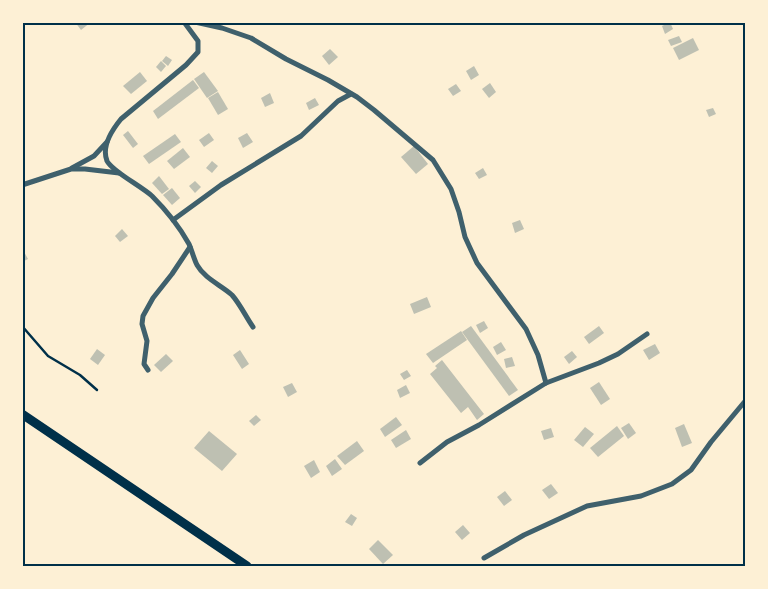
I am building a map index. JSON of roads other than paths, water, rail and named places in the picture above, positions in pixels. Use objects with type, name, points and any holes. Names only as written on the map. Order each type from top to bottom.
[{"type":"main road","points":[[22,414],[247,566]]},
{"type":"street","points":[[184,22],[198,41],[198,52],[186,65],[121,119],[112,130],[105,150],[108,163],[150,195],[173,220],[190,246],[198,265],[212,281],[233,297],[253,327]]},
{"type":"street","points":[[195,22],[222,28],[251,38],[286,59],[328,80],[351,94],[393,125],[433,160],[450,189],[459,212],[465,237],[474,258],[501,298],[526,329],[538,355],[546,383]]},
{"type":"street","points":[[173,220],[221,185],[301,136],[338,101],[351,94]]},
{"type":"street","points":[[22,185],[71,169],[94,156],[107,142]]},
{"type":"street","points":[[71,169],[120,173]]},
{"type":"street","points":[[148,370],[144,364],[147,341],[142,324],[143,316],[153,298],[172,274],[190,246]]},
{"type":"street","points":[[420,462],[447,442],[546,383],[618,354],[647,334]]},
{"type":"street","points":[[484,558],[524,535],[586,506],[641,496],[672,484],[691,470],[711,442],[746,400]]}]
